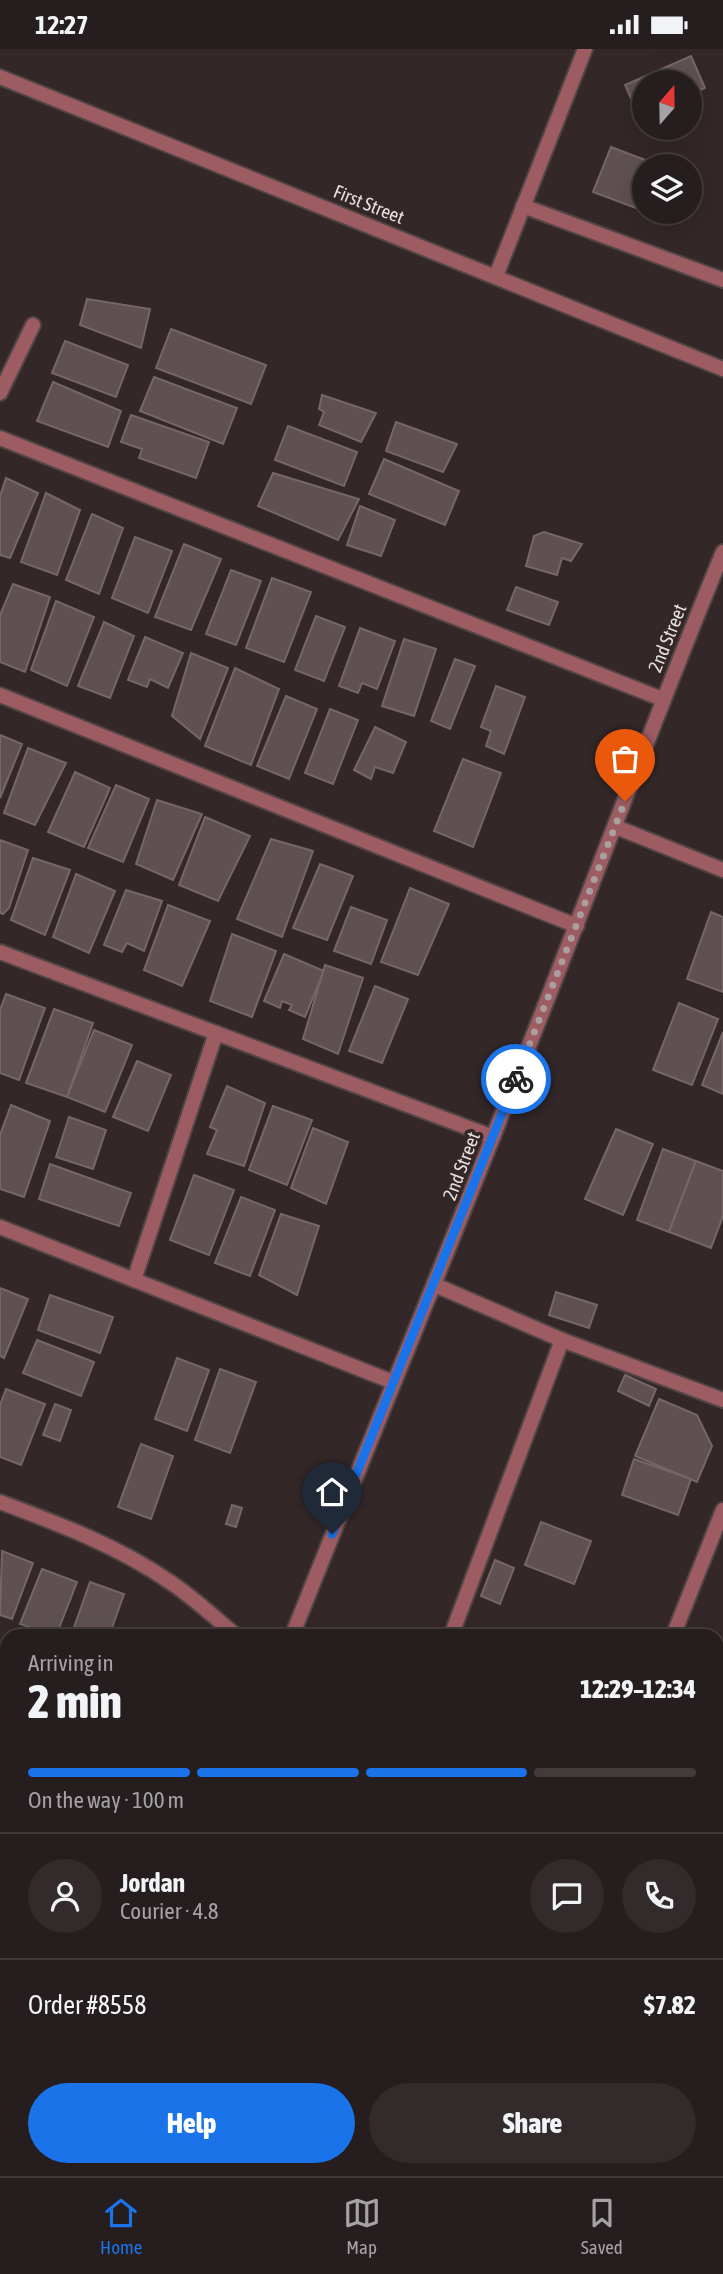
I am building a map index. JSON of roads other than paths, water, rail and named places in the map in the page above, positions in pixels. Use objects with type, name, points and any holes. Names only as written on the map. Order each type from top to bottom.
[{"type":"street","points":[[496,276],[585,49]]},
{"type":"street","name":"First Street","points":[[0,77],[723,369]]},
{"type":"street","points":[[523,206],[723,280]]},
{"type":"street","points":[[0,393],[33,325]]},
{"type":"street","points":[[0,438],[662,699]]},
{"type":"street","name":"2nd Street","points":[[295,1629],[393,1382],[435,1285],[616,827],[662,699],[723,552]]},
{"type":"street","points":[[0,695],[577,926]]},
{"type":"street","points":[[616,827],[723,870]]},
{"type":"street","points":[[0,952],[493,1137]]},
{"type":"street","points":[[134,1280],[216,1033]]},
{"type":"street","points":[[0,1227],[393,1382]]},
{"type":"street","points":[[435,1285],[562,1340],[723,1400]]},
{"type":"street","points":[[454,1629],[562,1340]]},
{"type":"street","points":[[0,1502],[78,1532],[127,1556],[170,1582],[228,1629]]},
{"type":"street","points":[[676,1629],[723,1510]]}]
